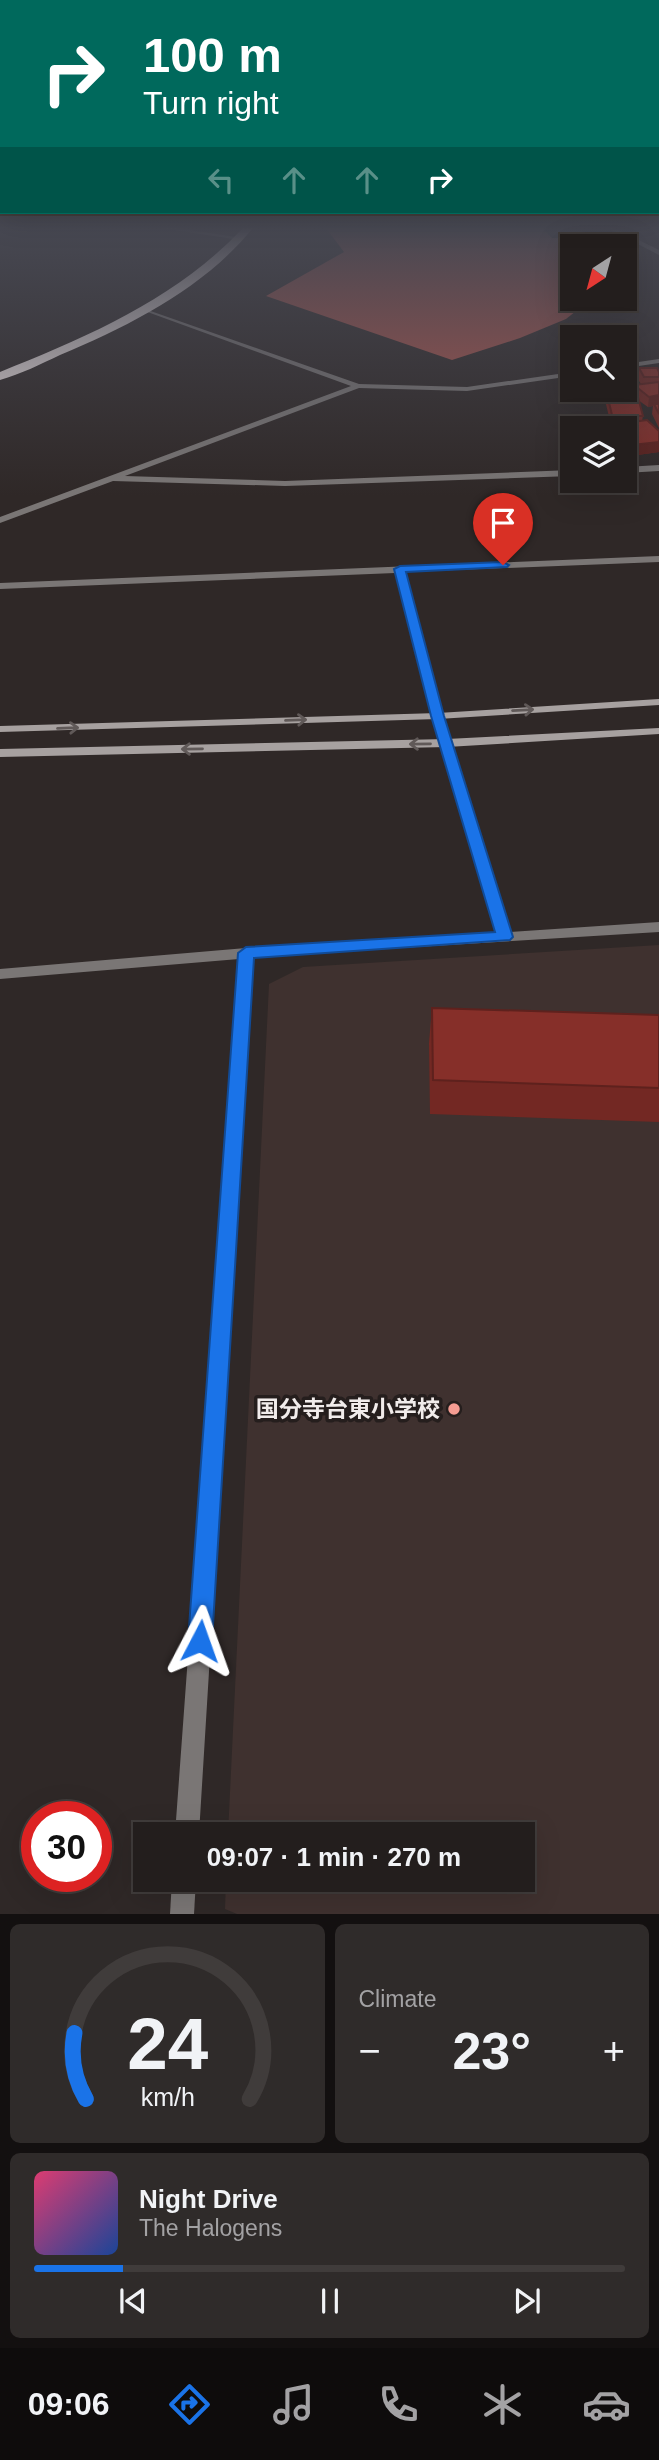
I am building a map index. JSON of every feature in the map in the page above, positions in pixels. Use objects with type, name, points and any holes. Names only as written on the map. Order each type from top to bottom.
[{"type":"highway","points":[[0,376],[72,346],[129,317]]},
{"type":"street","points":[[168,317],[358,386],[467,389],[560,376]]},
{"type":"street","points":[[637,364],[659,361]]},
{"type":"street","points":[[0,520],[358,386]]},
{"type":"street","points":[[637,469],[659,468]]},
{"type":"street","points":[[112,478],[182,484],[446,479],[560,474]]},
{"type":"street","points":[[0,586],[659,559]]},
{"type":"street","points":[[400,569],[438,716],[505,937]]},
{"type":"street","points":[[0,729],[438,716],[659,702]]},
{"type":"street","points":[[0,753],[447,743],[659,731]]},
{"type":"street","points":[[0,974],[246,953],[659,927]]},
{"type":"street","points":[[188,1822],[246,953]]},
{"type":"street","points":[[182,1914],[183,1892]]},
{"type":"shaded area","points":[[328,317],[568,317],[520,338],[452,360]]},
{"type":"shaded area","name":"国分寺台東小学校","points":[[659,945],[659,1914],[237,1914],[225,1909],[226,1892],[535,1892],[535,1822],[229,1822],[269,984],[303,967]]},
{"type":"building","points":[[639,368],[657,368],[659,377],[644,377]]},
{"type":"building","points":[[659,382],[659,395],[649,397],[637,385]]},
{"type":"building","points":[[637,394],[643,416],[612,415],[609,402],[637,402]]},
{"type":"building","points":[[647,420],[659,431],[659,442],[637,444],[637,421]]},
{"type":"building","points":[[432,1008],[659,1015],[659,1088],[433,1080]]},
{"type":"place","name":"国分寺台東小学校","points":[[454,1409]]},
{"type":"route","points":[[200,1641],[246,953],[505,937],[438,716],[400,569],[503,565]]}]
